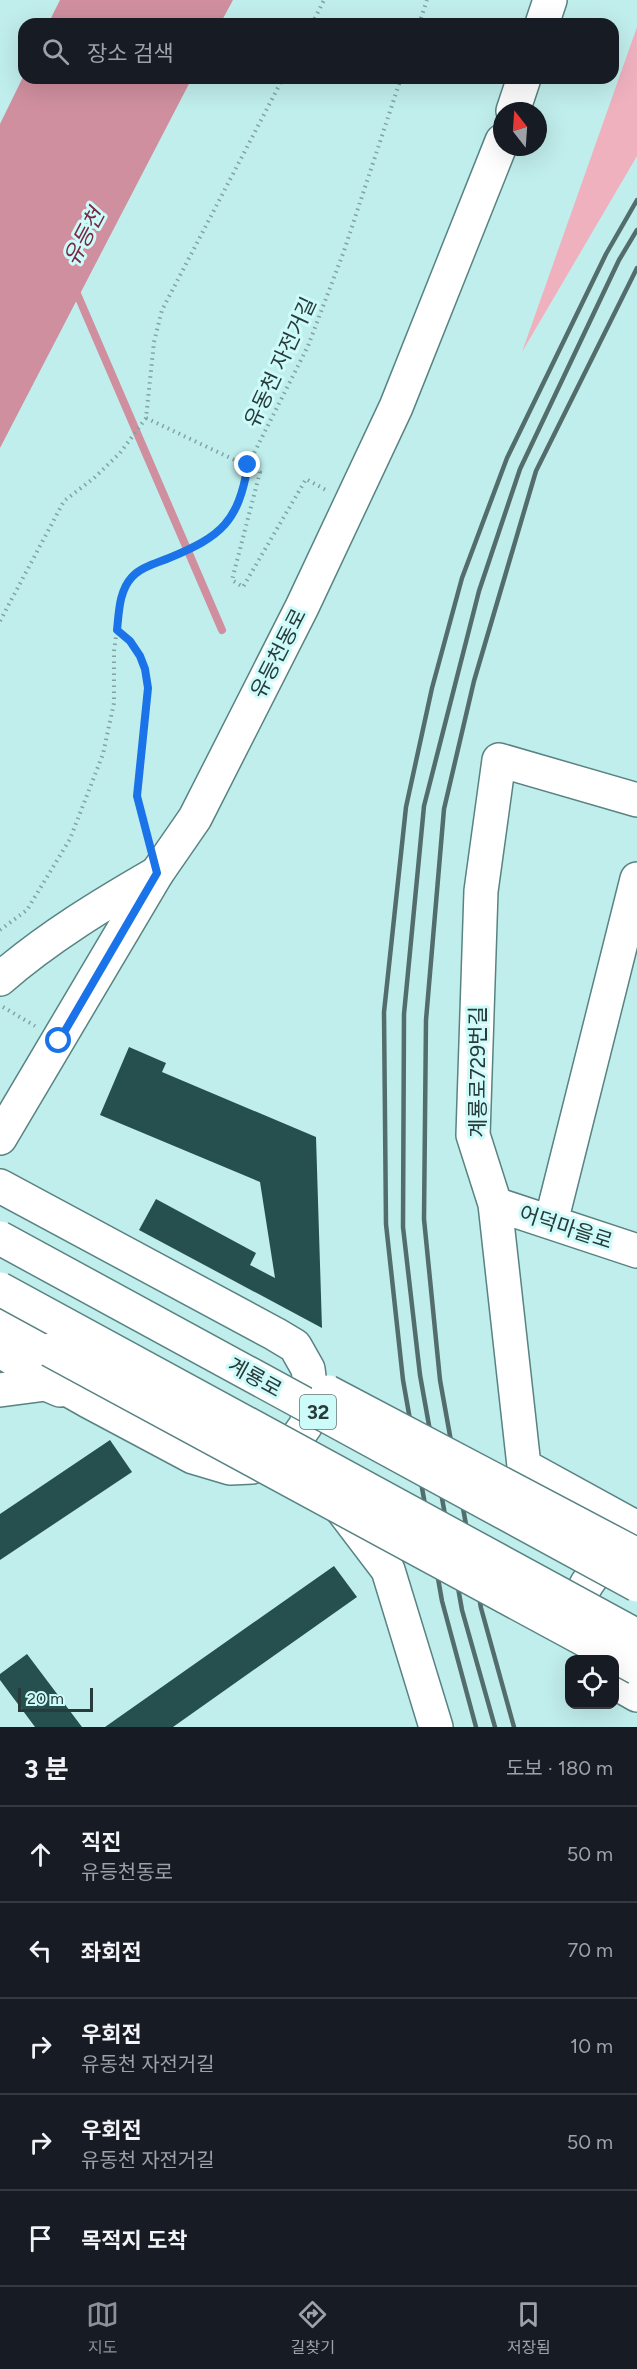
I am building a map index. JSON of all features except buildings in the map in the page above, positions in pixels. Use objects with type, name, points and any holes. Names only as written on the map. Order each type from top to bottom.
[{"type":"main road","points":[[544,18],[550,0]]},
{"type":"main road","points":[[516,102],[522,84]]},
{"type":"main road","name":"유등천동로","points":[[0,1138],[157,873],[195,818],[302,607],[396,407],[496,156]]},
{"type":"main road","name":"계룡로729번길","points":[[633,1545],[524,1466],[495,1204],[473,1136],[481,891],[499,760],[637,800]]},
{"type":"main road","points":[[0,979],[16,965],[113,899],[157,873]]},
{"type":"main road","points":[[551,1222],[637,879]]},
{"type":"main road","points":[[0,1186],[295,1346],[308,1369],[312,1401],[306,1425],[292,1445],[273,1460],[252,1467],[230,1468],[193,1457],[0,1351]]},
{"type":"main road","name":"어덕마을로","points":[[495,1204],[637,1251]]},
{"type":"main road","points":[[0,1237],[22,1229],[633,1545]]},
{"type":"main road","name":"계룡로","points":[[0,1237],[637,1585]]},
{"type":"main road","name":"32","points":[[0,1289],[637,1636]]},
{"type":"main road","points":[[0,1315],[50,1350],[637,1668]]},
{"type":"main road","points":[[0,1390],[46,1384],[88,1401]]},
{"type":"main road","points":[[292,1445],[388,1570],[436,1727]]},
{"type":"main road","points":[[588,1655],[584,1650],[578,1627],[579,1603],[587,1581],[603,1563],[633,1545]]},
{"type":"main road","points":[[619,1684],[637,1695]]},
{"type":"path","points":[[315,18],[324,0]]},
{"type":"path","points":[[421,18],[427,0]]},
{"type":"path","points":[[0,621],[64,501],[94,478],[120,453],[146,418],[154,342],[162,310],[280,84]]},
{"type":"path","name":"유동천 자전거길","points":[[0,930],[27,910],[70,839],[103,754],[114,703],[117,630],[122,593],[132,577],[150,565],[193,548],[215,534],[230,519],[243,494],[248,465],[308,345],[344,251],[399,84]]},
{"type":"path","points":[[146,418],[260,472],[232,580],[243,587],[306,479],[350,505]]},
{"type":"path","points":[[117,630],[130,641],[140,656],[147,678],[148,688],[137,796],[157,873]]},
{"type":"path","points":[[0,1006],[26,1020]]},
{"type":"shaded area","points":[[637,27],[637,156],[522,352],[617,84],[619,84],[619,78]]},
{"type":"water","points":[[60,0],[233,0],[223,18],[51,18]]},
{"type":"water","name":"유등천","points":[[20,84],[189,84],[0,448],[0,124]]},
{"type":"waterway","points":[[75,289],[222,630]]},
{"type":"railway","points":[[476,1727],[442,1601],[403,1380],[386,1224],[384,1012],[406,807],[432,688],[462,578],[507,458],[606,254],[637,200]]},
{"type":"railway","points":[[495,1727],[462,1610],[420,1375],[403,1227],[404,1014],[424,806],[479,591],[520,469],[619,260],[637,230]]},
{"type":"railway","points":[[514,1727],[481,1608],[440,1380],[424,1219],[426,1020],[444,809],[474,681],[536,471],[637,268]]},
{"type":"route","points":[[59,1041],[157,873],[137,796],[148,688],[140,656],[130,641],[117,630],[122,593],[132,577],[150,565],[193,548],[215,534],[230,519],[243,494],[248,465]]}]
